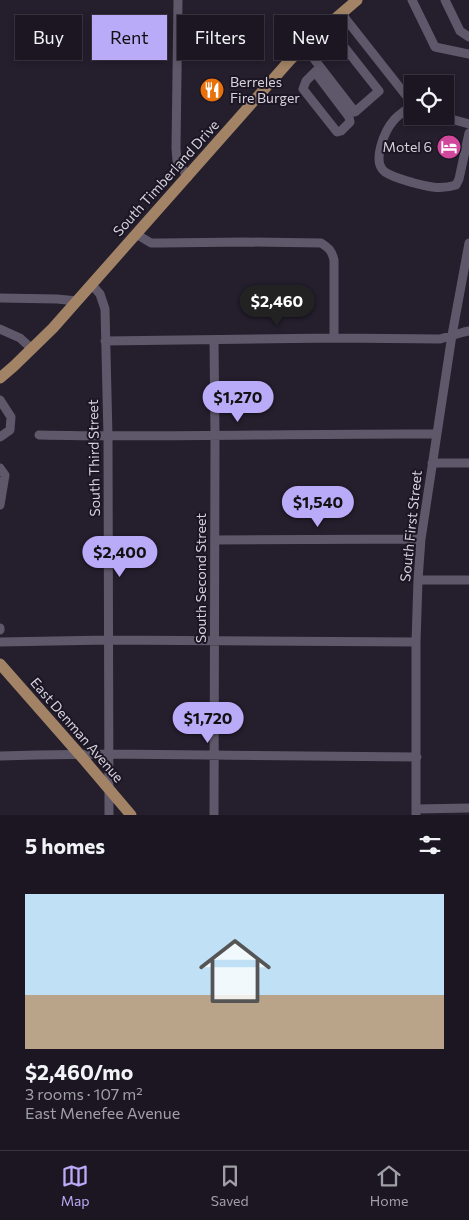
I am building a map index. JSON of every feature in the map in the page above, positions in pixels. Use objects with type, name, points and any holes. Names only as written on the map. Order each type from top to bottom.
[{"type":"main road","name":"South Timberland Drive","points":[[338,15],[357,0]]},
{"type":"main road","name":"South Timberland Drive","points":[[0,378],[54,328],[291,60]]},
{"type":"main road","name":"East Denman Avenue","points":[[0,664],[131,815]]},
{"type":"street","points":[[178,0],[176,148],[177,161],[188,177]]},
{"type":"street","points":[[412,0],[435,47],[469,54]]},
{"type":"street","points":[[444,0],[460,31],[469,37]]},
{"type":"street","points":[[341,13],[404,93]]},
{"type":"street","points":[[317,70],[355,112],[379,91],[347,51]]},
{"type":"street","points":[[312,60],[349,117],[350,122],[341,131],[337,132],[303,89],[306,80],[317,70]]},
{"type":"street","points":[[404,111],[394,120],[379,153],[380,163],[384,171],[400,179],[436,188],[449,188],[456,185],[469,134]]},
{"type":"street","points":[[454,120],[469,124]]},
{"type":"street","points":[[136,234],[151,243],[321,243],[327,246],[332,252],[334,260],[334,338]]},
{"type":"street","name":"South First Street","points":[[416,812],[416,642],[421,539],[452,335],[469,243]]},
{"type":"street","name":"South Third Street","points":[[92,285],[100,294],[105,309],[108,437],[109,815]]},
{"type":"street","points":[[0,298],[77,301]]},
{"type":"street","points":[[0,329],[20,338],[32,349]]},
{"type":"street","points":[[105,341],[334,338],[440,339],[469,332]]},
{"type":"street","name":"South Second Street","points":[[214,340],[214,815]]},
{"type":"street","points":[[0,401],[10,417],[10,430],[0,437]]},
{"type":"street","points":[[39,435],[108,437],[436,434]]},
{"type":"street","points":[[432,463],[469,463]]},
{"type":"street","points":[[0,468],[5,475],[0,502]]},
{"type":"street","points":[[215,540],[421,539]]},
{"type":"street","points":[[418,580],[469,580]]},
{"type":"street","points":[[0,642],[108,640],[416,642]]},
{"type":"street","points":[[0,756],[109,754],[417,757]]},
{"type":"street","points":[[416,812],[469,808]]},
{"type":"place","name":"Berreles Fire Burger","points":[[212,90]]},
{"type":"place","name":"Motel 6","points":[[449,147]]}]
